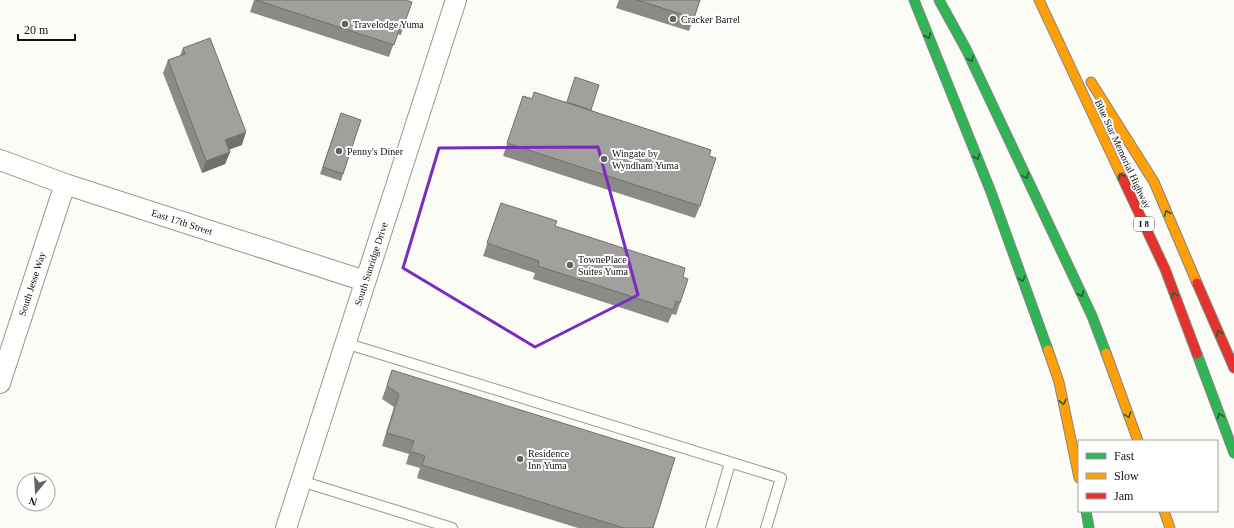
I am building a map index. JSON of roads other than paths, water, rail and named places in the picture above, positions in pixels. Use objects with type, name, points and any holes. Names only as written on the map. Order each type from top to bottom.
[{"type":"highway","points":[[914,0],[991,192],[1059,382],[1078,473]]},
{"type":"highway","points":[[939,0],[966,49],[1092,316],[1138,440]]},
{"type":"highway","points":[[1040,2],[1078,63]]},
{"type":"highway","name":"Blue Star Memorial Highway","points":[[1040,2],[1164,269],[1234,453]]},
{"type":"highway","points":[[1087,76],[1154,182],[1234,368]]},
{"type":"highway","points":[[1086,512],[1090,528]]},
{"type":"highway","points":[[1164,512],[1170,528]]},
{"type":"street","name":"South Sunridge Drive","points":[[286,528],[456,0]]},
{"type":"street","name":"East 17th Street","points":[[0,160],[64,184],[365,281]]},
{"type":"street","name":"South Jesse Way","points":[[0,383],[64,184]]},
{"type":"lane","points":[[345,343],[781,478],[766,528]]},
{"type":"lane","points":[[711,528],[730,462]]},
{"type":"lane","points":[[301,481],[452,528]]},
{"type":"place","name":"Cracker Barrel","points":[[673,19]]},
{"type":"place","name":"Travelodge Yuma","points":[[345,24]]},
{"type":"place","name":"Penny's Diner","points":[[339,151]]},
{"type":"place","name":"Wingate by Wyndham Yuma","points":[[604,159]]},
{"type":"place","name":"TownePlace Suites Yuma","points":[[570,265]]},
{"type":"place","name":"Residence Inn Yuma","points":[[520,459]]}]
